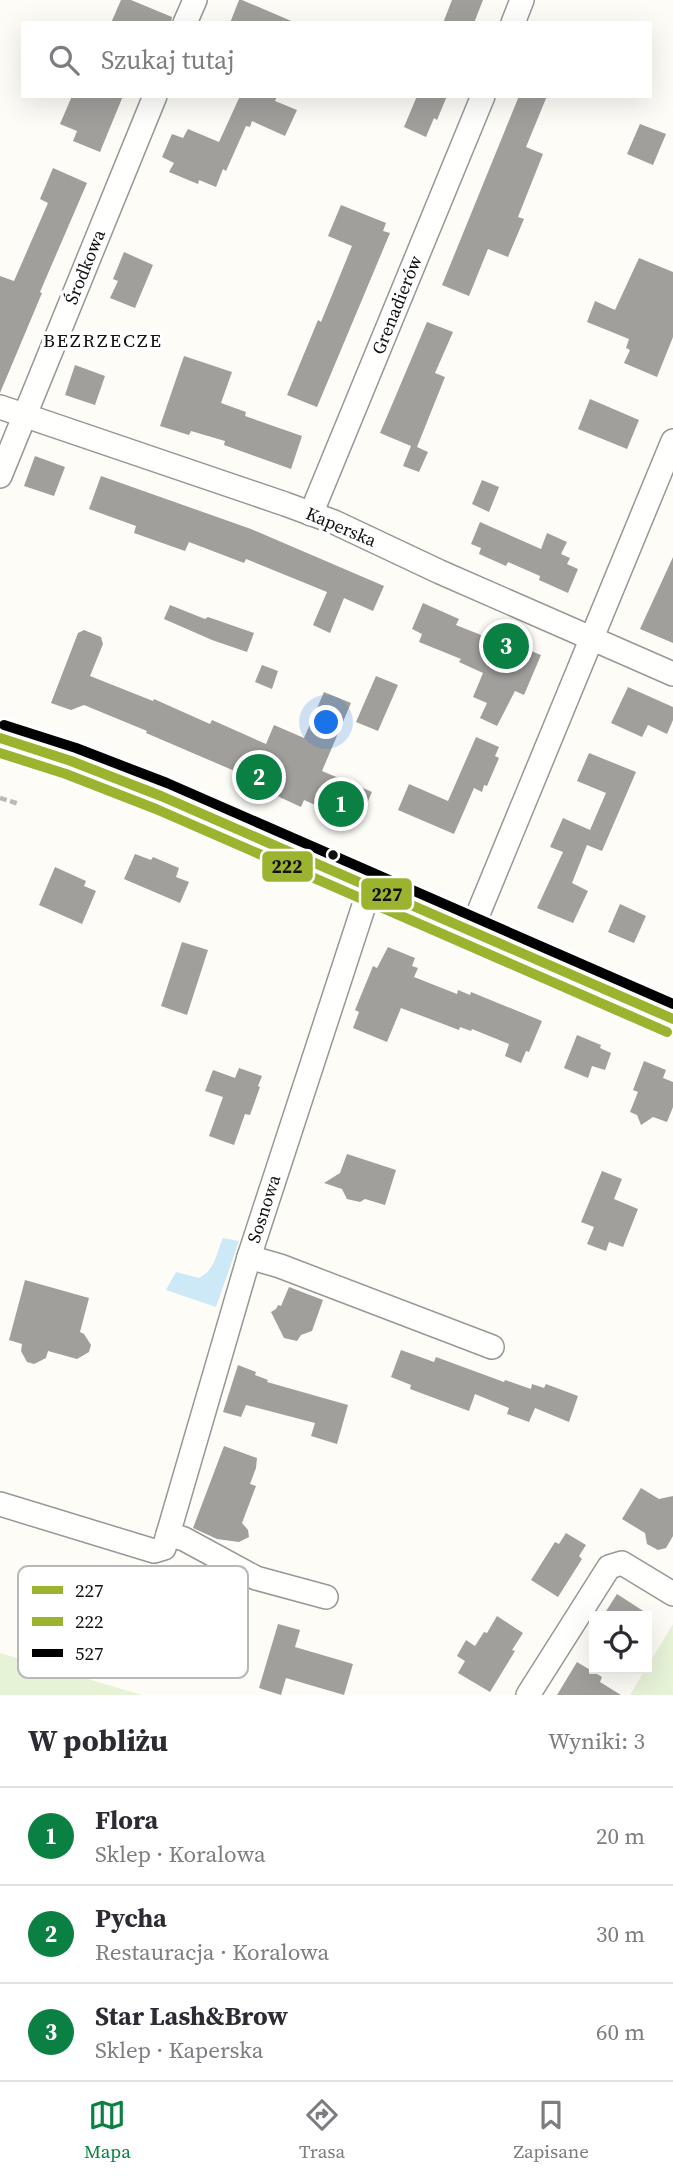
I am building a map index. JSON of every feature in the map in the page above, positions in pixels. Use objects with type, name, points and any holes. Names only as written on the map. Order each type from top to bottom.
[{"type":"street","points":[[186,21],[195,0]]},
{"type":"street","points":[[514,21],[522,0]]},
{"type":"street","name":"Środkowa","points":[[0,476],[154,98]]},
{"type":"street","name":"Grenadierów","points":[[311,514],[482,98]]},
{"type":"street","name":"Kaperska","points":[[0,407],[311,514],[673,674]]},
{"type":"street","points":[[471,931],[673,441]]},
{"type":"street","points":[[0,738],[130,783],[673,1019]]},
{"type":"street","name":"Sosnowa","points":[[168,1534],[249,1257],[370,887]]},
{"type":"street","points":[[249,1257],[492,1347]]},
{"type":"street","points":[[0,1504],[154,1551],[164,1548],[168,1534],[184,1539],[234,1566]]},
{"type":"street","points":[[528,1695],[609,1567],[622,1563],[673,1594]]},
{"type":"street","points":[[248,1574],[326,1597]]},
{"type":"path","points":[[0,797],[19,804]]},
{"type":"green space","points":[[673,1624],[673,1695],[630,1695],[643,1674],[652,1674],[652,1659]]},
{"type":"green space","points":[[0,1653],[18,1658],[18,1678],[85,1678],[142,1695],[0,1695]]},
{"type":"water","points":[[223,1238],[239,1241],[216,1307],[166,1290],[176,1272],[199,1278],[209,1271]]},
{"type":"building","points":[[121,0],[131,0],[172,17],[171,21],[112,21]]},
{"type":"building","points":[[239,0],[242,0],[291,21],[231,21]]},
{"type":"building","points":[[452,0],[483,0],[475,21],[444,21]]},
{"type":"building","points":[[71,98],[122,98],[100,152],[73,141],[77,131],[60,124]]},
{"type":"building","points":[[239,98],[276,98],[275,101],[297,110],[285,136],[252,121],[250,127],[246,126],[216,187],[199,180],[198,184],[169,172],[174,163],[162,157],[172,134],[183,138],[188,129],[219,142]]},
{"type":"building","points":[[416,98],[446,98],[426,137],[404,127]]},
{"type":"building","points":[[518,98],[546,98],[526,147],[543,154],[518,217],[524,219],[508,257],[488,249],[469,296],[442,285]]},
{"type":"building","points":[[640,124],[666,134],[653,165],[627,154]]},
{"type":"building","points":[[53,168],[87,183],[0,393],[0,276],[14,281],[48,203],[40,199]]},
{"type":"building","points":[[341,205],[386,223],[383,231],[390,233],[317,407],[287,395],[352,246],[328,236]]},
{"type":"building","points":[[124,252],[153,265],[135,308],[110,298],[118,281],[113,279]]},
{"type":"building","points":[[639,258],[673,272],[673,337],[657,377],[624,363],[630,350],[626,348],[629,339],[587,322],[595,301],[615,310]]},
{"type":"building","points":[[427,322],[453,332],[435,373],[445,377],[417,447],[428,452],[419,472],[403,466],[411,446],[380,433]]},
{"type":"building","points":[[184,356],[232,372],[221,403],[246,412],[245,416],[302,436],[291,469],[224,445],[225,441],[191,431],[189,435],[160,426]]},
{"type":"building","points":[[75,365],[105,376],[95,405],[65,395]]},
{"type":"building","points":[[590,399],[639,420],[627,449],[578,429]]},
{"type":"building","points":[[35,456],[65,467],[54,496],[24,486]]},
{"type":"building","points":[[101,476],[251,529],[384,586],[373,611],[344,598],[330,633],[313,625],[327,592],[246,559],[244,563],[189,542],[185,551],[134,533],[136,526],[89,509]]},
{"type":"building","points":[[482,480],[499,487],[489,512],[472,504]]},
{"type":"building","points":[[480,522],[541,549],[547,533],[567,542],[561,554],[570,558],[567,564],[578,569],[568,593],[539,580],[540,576],[508,562],[506,566],[479,554],[481,548],[471,544]]},
{"type":"building","points":[[673,557],[673,643],[640,629]]},
{"type":"building","points":[[423,603],[459,619],[456,625],[501,643],[502,639],[541,655],[524,695],[515,691],[497,726],[480,718],[487,703],[473,697],[483,673],[459,662],[461,659],[419,642],[422,634],[412,629]]},
{"type":"building","points":[[170,605],[205,619],[208,617],[254,633],[247,652],[164,619]]},
{"type":"building","points":[[84,630],[101,637],[103,644],[90,676],[153,701],[154,699],[210,724],[212,720],[266,744],[274,725],[304,738],[324,692],[351,703],[322,771],[372,792],[358,824],[304,800],[301,807],[249,783],[251,778],[84,705],[71,710],[51,703],[78,633]]},
{"type":"building","points":[[262,665],[278,671],[272,689],[255,682]]},
{"type":"building","points":[[376,676],[398,685],[378,731],[356,722]]},
{"type":"building","points":[[628,687],[673,707],[673,720],[667,734],[648,725],[642,737],[611,723]]},
{"type":"building","points":[[476,737],[499,747],[495,756],[499,758],[482,792],[474,788],[454,834],[398,810],[409,784],[448,801]]},
{"type":"building","points":[[589,753],[636,772],[602,851],[587,845],[572,883],[588,891],[573,923],[537,908],[563,852],[550,847],[563,818],[590,830],[606,793],[577,781]]},
{"type":"building","points":[[135,854],[151,860],[153,857],[179,868],[176,877],[189,882],[180,903],[124,879]]},
{"type":"building","points":[[55,867],[86,881],[84,886],[96,891],[82,924],[39,905]]},
{"type":"building","points":[[620,904],[646,916],[634,943],[608,932]]},
{"type":"building","points":[[182,942],[208,950],[187,1015],[161,1006]]},
{"type":"building","points":[[388,947],[415,958],[412,966],[418,968],[414,977],[457,994],[458,990],[470,995],[471,992],[542,1021],[529,1052],[526,1051],[521,1063],[505,1056],[509,1044],[472,1029],[471,1031],[460,1027],[459,1030],[401,1008],[387,1042],[353,1028],[359,1012],[355,1010],[373,966],[377,968]]},
{"type":"building","points":[[577,1035],[601,1045],[600,1048],[611,1053],[605,1070],[592,1066],[588,1078],[564,1068]]},
{"type":"building","points":[[644,1061],[666,1070],[663,1078],[673,1082],[673,1107],[667,1122],[653,1117],[641,1125],[637,1115],[630,1112],[638,1092],[633,1090]]},
{"type":"building","points":[[239,1068],[262,1076],[250,1115],[245,1114],[234,1145],[209,1136],[223,1097],[205,1091],[213,1070],[235,1078]]},
{"type":"building","points":[[347,1154],[396,1170],[385,1205],[365,1199],[360,1202],[347,1199],[342,1189],[324,1183],[340,1173]]},
{"type":"building","points":[[602,1171],[622,1179],[614,1199],[638,1209],[623,1247],[609,1242],[606,1251],[587,1244],[594,1227],[581,1222]]},
{"type":"building","points":[[25,1280],[89,1298],[80,1332],[91,1345],[89,1352],[77,1359],[48,1351],[46,1358],[34,1364],[27,1362],[21,1351],[22,1344],[9,1340]]},
{"type":"building","points":[[289,1287],[323,1300],[312,1331],[301,1335],[297,1341],[284,1338],[271,1312],[278,1305],[281,1306]]},
{"type":"building","points":[[401,1350],[434,1362],[436,1357],[504,1382],[505,1380],[531,1389],[532,1384],[544,1388],[546,1384],[578,1396],[569,1422],[535,1408],[529,1422],[507,1414],[509,1408],[475,1394],[469,1411],[410,1389],[411,1385],[391,1377]]},
{"type":"building","points":[[238,1365],[256,1372],[255,1375],[268,1380],[267,1382],[348,1405],[337,1444],[311,1436],[315,1423],[246,1405],[241,1417],[223,1412]]},
{"type":"building","points":[[224,1446],[257,1458],[250,1484],[256,1486],[242,1523],[248,1530],[249,1537],[239,1542],[217,1539],[193,1528]]},
{"type":"building","points":[[641,1488],[659,1499],[673,1496],[673,1536],[666,1548],[658,1550],[647,1544],[645,1533],[622,1519]]},
{"type":"building","points":[[566,1533],[586,1545],[579,1556],[582,1559],[558,1597],[531,1580],[555,1542],[559,1544]]},
{"type":"building","points":[[617,1594],[643,1611],[606,1611]]},
{"type":"building","points":[[497,1616],[523,1633],[490,1692],[458,1673],[465,1661],[457,1656],[466,1640],[475,1646]]},
{"type":"building","points":[[278,1624],[300,1630],[295,1647],[353,1664],[344,1695],[286,1678],[281,1695],[259,1688]]},
{"type":"building","points":[[577,1662],[589,1669],[589,1674],[602,1677],[600,1682],[621,1695],[557,1695]]},
{"type":"transit line","name":"527","points":[[4,725],[76,748],[167,783],[673,1004]]},
{"type":"transit line","name":"227","points":[[0,738],[71,761],[161,796],[673,1019]]},
{"type":"transit line","name":"222","points":[[0,753],[66,774],[156,809],[667,1032]]},
{"type":"place","name":"Star Lash&Brow","points":[[506,646]]},
{"type":"place","name":"Pycha","points":[[259,777]]},
{"type":"place","name":"Flora","points":[[341,804]]},
{"type":"district","name":"BEZRZECZE","points":[[103,340]]}]
